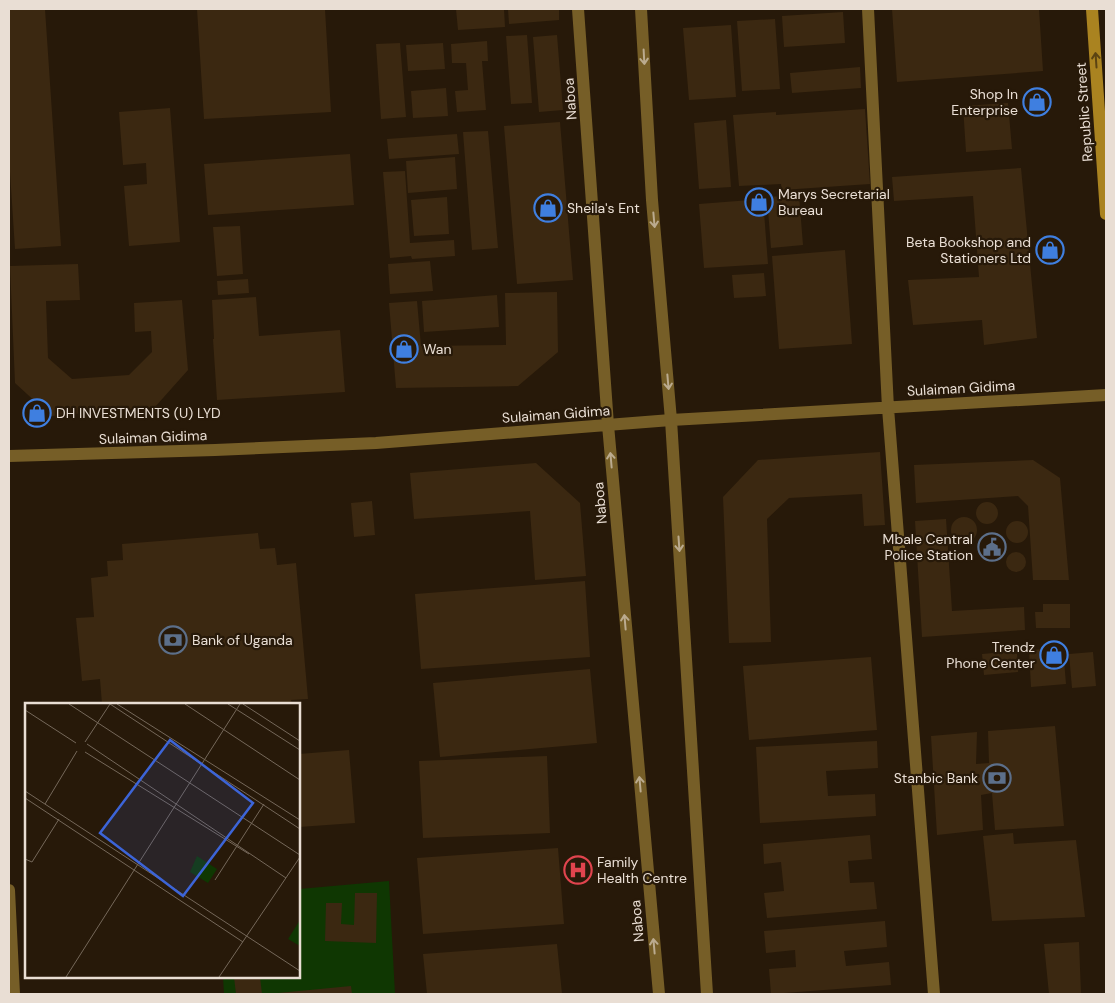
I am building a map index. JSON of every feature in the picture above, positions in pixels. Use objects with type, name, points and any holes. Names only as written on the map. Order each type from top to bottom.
[{"type":"main road","name":"Republic Street","points":[[1092,9],[1106,214]]},
{"type":"street","name":"Naboa","points":[[578,9],[608,425],[658,994]]},
{"type":"street","points":[[641,9],[652,200],[671,420],[707,994]]},
{"type":"street","points":[[868,9],[888,408],[934,994]]},
{"type":"street","name":"Sulaiman Gidima","points":[[9,456],[376,443],[671,420],[1106,395]]},
{"type":"street","points":[[9,890],[14,994]]},
{"type":"green space","points":[[389,881],[395,994],[224,994],[223,978],[300,978],[300,889]]},
{"type":"building","points":[[9,9],[45,9],[61,246],[15,249],[9,157]]},
{"type":"building","points":[[197,9],[325,9],[331,112],[204,119]]},
{"type":"building","points":[[456,9],[504,9],[505,27],[458,30]]},
{"type":"building","points":[[508,9],[559,9],[559,20],[509,24]]},
{"type":"building","points":[[892,9],[1039,9],[1043,71],[897,82]]},
{"type":"building","points":[[843,12],[845,43],[784,47],[782,16]]},
{"type":"building","points":[[775,19],[780,89],[742,91],[737,21]]},
{"type":"building","points":[[731,25],[736,97],[689,100],[683,28]]},
{"type":"building","points":[[527,35],[532,103],[511,104],[506,36]]},
{"type":"building","points":[[557,35],[563,110],[539,112],[533,37]]},
{"type":"building","points":[[487,41],[488,61],[482,61],[486,110],[457,112],[455,91],[468,90],[466,63],[452,63],[451,44]]},
{"type":"building","points":[[400,43],[406,117],[381,119],[376,44]]},
{"type":"building","points":[[443,43],[445,69],[408,71],[406,45]]},
{"type":"building","points":[[860,67],[861,88],[792,93],[790,73]]},
{"type":"building","points":[[446,88],[448,116],[413,118],[411,91]]},
{"type":"building","points":[[1008,103],[1012,149],[966,152],[963,106]]},
{"type":"building","points":[[170,108],[180,242],[129,246],[124,186],[147,184],[146,163],[123,165],[119,112]]},
{"type":"building","points":[[865,109],[870,184],[782,190],[781,184],[739,186],[733,115],[776,112],[776,115]]},
{"type":"building","points":[[726,120],[731,187],[699,189],[694,123]]},
{"type":"building","points":[[560,122],[573,280],[517,284],[504,126]]},
{"type":"building","points":[[488,131],[498,248],[472,250],[463,132]]},
{"type":"building","points":[[457,134],[459,154],[389,159],[387,139]]},
{"type":"building","points":[[350,154],[354,205],[208,215],[204,164]]},
{"type":"building","points":[[455,157],[457,189],[408,193],[406,161]]},
{"type":"building","points":[[1021,168],[1037,338],[984,345],[982,320],[913,325],[908,280],[979,277],[973,196],[894,201],[892,177]]},
{"type":"building","points":[[405,171],[410,243],[454,240],[455,256],[412,259],[411,256],[390,258],[383,172]]},
{"type":"building","points":[[799,195],[803,245],[771,248],[767,197]]},
{"type":"building","points":[[447,197],[449,234],[414,236],[411,200]]},
{"type":"building","points":[[763,199],[768,264],[704,268],[699,204]]},
{"type":"building","points":[[240,226],[243,274],[217,276],[213,227]]},
{"type":"building","points":[[845,250],[852,344],[779,349],[772,256]]},
{"type":"building","points":[[430,261],[433,291],[390,294],[388,264]]},
{"type":"building","points":[[78,264],[80,300],[46,301],[48,358],[72,379],[129,375],[152,352],[151,331],[135,332],[134,303],[182,300],[188,370],[155,407],[51,416],[15,383],[10,266]]},
{"type":"building","points":[[764,273],[766,296],[734,298],[732,275]]},
{"type":"building","points":[[248,279],[249,293],[218,295],[217,281]]},
{"type":"building","points":[[557,292],[558,352],[518,386],[396,388],[389,303],[417,301],[421,346],[506,345],[505,293]]},
{"type":"building","points":[[497,295],[499,327],[424,332],[422,301]]},
{"type":"building","points":[[256,297],[259,336],[340,330],[345,392],[217,400],[212,300]]},
{"type":"building","points":[[880,452],[885,525],[864,526],[862,494],[789,498],[767,519],[771,642],[729,643],[723,497],[758,460]]},
{"type":"building","points":[[1033,460],[1060,478],[1069,580],[1033,580],[1028,506],[1018,496],[916,503],[914,465]]},
{"type":"building","points":[[536,463],[580,503],[586,576],[535,580],[530,511],[414,519],[410,473]]},
{"type":"building","points":[[372,501],[375,535],[354,537],[351,503]]},
{"type":"building","points":[[987,502],[995,505],[998,513],[995,521],[987,524],[979,521],[976,513],[979,505]]},
{"type":"building","points":[[964,517],[973,521],[977,530],[973,539],[964,543],[955,539],[951,530],[955,521]]},
{"type":"building","points":[[946,519],[952,611],[1024,607],[1025,630],[922,637],[915,521]]},
{"type":"building","points":[[1017,521],[1025,524],[1028,532],[1025,540],[1017,543],[1009,540],[1006,532],[1009,524]]},
{"type":"building","points":[[258,533],[260,549],[275,548],[277,565],[296,563],[308,699],[291,700],[292,703],[102,703],[100,679],[82,681],[76,618],[94,617],[91,578],[108,576],[107,561],[123,560],[122,544]]},
{"type":"building","points":[[1016,552],[1023,555],[1026,562],[1023,569],[1016,572],[1009,569],[1006,562],[1009,555]]},
{"type":"building","points":[[585,581],[590,657],[421,669],[415,594]]},
{"type":"building","points":[[1043,604],[1070,604],[1070,628],[1036,628],[1035,612],[1043,612]]},
{"type":"building","points":[[1063,648],[1066,684],[1031,687],[1029,650]]},
{"type":"building","points":[[1017,651],[1018,672],[984,675],[982,654]]},
{"type":"building","points":[[1093,652],[1096,686],[1072,688],[1069,654]]},
{"type":"building","points":[[871,657],[877,730],[749,740],[743,666]]},
{"type":"building","points":[[590,669],[597,743],[440,757],[433,683]]},
{"type":"building","name":"Stanbic Bank","points":[[1055,726],[1064,826],[995,830],[992,793],[981,795],[983,830],[937,835],[931,736],[977,732],[976,764],[989,763],[988,731]]},
{"type":"building","points":[[877,741],[878,768],[826,771],[828,796],[875,794],[876,816],[760,823],[756,747]]},
{"type":"building","points":[[349,750],[355,823],[300,827],[300,754]]},
{"type":"building","points":[[547,756],[550,833],[423,838],[419,761]]},
{"type":"building","points":[[1013,833],[1014,844],[1076,840],[1085,917],[992,921],[983,836]]},
{"type":"building","points":[[870,835],[872,859],[848,861],[850,883],[874,882],[877,909],[767,918],[764,893],[784,891],[781,862],[764,864],[763,844]]},
{"type":"building","points":[[558,848],[564,924],[423,934],[417,858]]},
{"type":"building","points":[[355,893],[377,893],[376,943],[325,941],[326,903],[342,903],[341,924],[354,925]]},
{"type":"building","points":[[885,921],[887,947],[844,951],[846,966],[889,962],[891,985],[771,994],[769,969],[796,967],[795,950],[766,953],[764,931]]},
{"type":"building","points":[[1079,942],[1081,994],[1049,994],[1044,944]]},
{"type":"building","points":[[557,944],[562,994],[427,994],[423,954]]},
{"type":"building","points":[[234,978],[260,978],[262,994],[236,994]]},
{"type":"building","points":[[351,986],[352,994],[278,994],[278,993]]},
{"type":"place","name":"Shop In Enterprise","points":[[1037,102]]},
{"type":"place","name":"Marys Secretarial Bureau","points":[[759,202]]},
{"type":"place","name":"Sheila's Ent","points":[[548,208]]},
{"type":"place","name":"Beta Bookshop and Stationers Ltd","points":[[1050,250]]},
{"type":"place","name":"Wan","points":[[404,349]]},
{"type":"place","name":"DH INVESTMENTS (U) LYD","points":[[37,413]]},
{"type":"place","name":"Mbale Central Police Station","points":[[992,547]]},
{"type":"place","name":"Bank of Uganda","points":[[173,640]]},
{"type":"place","name":"Trendz Phone Center","points":[[1054,655]]},
{"type":"place","name":"Stanbic Bank","points":[[997,778]]},
{"type":"place","name":"Family Health Centre","points":[[578,870]]}]
